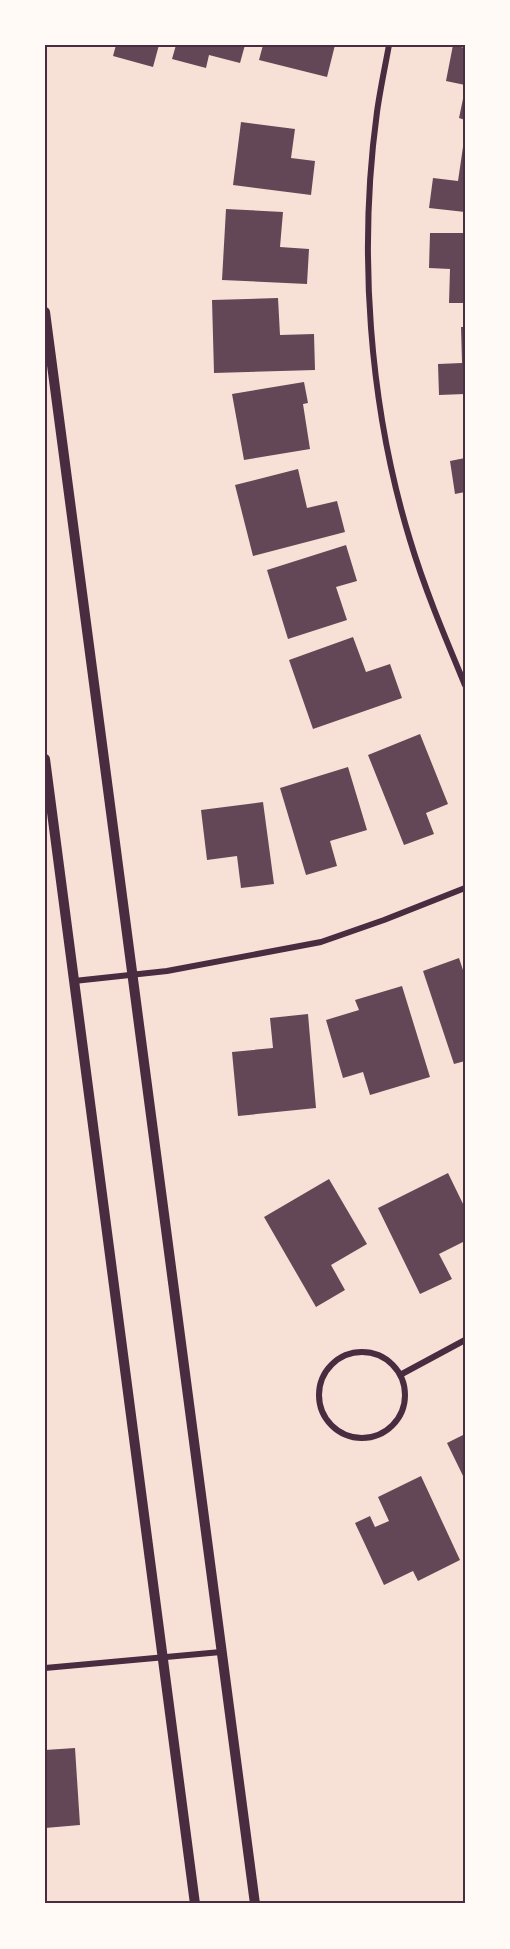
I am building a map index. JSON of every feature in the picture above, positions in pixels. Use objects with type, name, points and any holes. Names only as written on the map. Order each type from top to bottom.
[{"type":"street","points":[[389,45],[377,111],[369,188],[367,264],[375,366],[389,454],[410,540],[438,620],[465,685]]},
{"type":"street","points":[[45,312],[255,1904]]},
{"type":"street","points":[[45,759],[195,1904]]},
{"type":"street","points":[[74,981],[134,976],[187,968],[321,942],[465,888]]},
{"type":"street","points":[[400,1375],[465,1340]]},
{"type":"street","points":[[367,1352],[386,1360],[400,1375],[405,1387],[405,1400],[398,1418],[384,1432],[366,1438],[347,1436],[335,1429],[327,1420],[321,1407],[319,1393],[322,1379],[329,1367],[340,1358],[353,1353],[367,1352]]},
{"type":"street","points":[[45,1668],[221,1652]]},
{"type":"building","points":[[116,45],[159,45],[153,67],[113,56]]},
{"type":"building","points":[[176,45],[245,45],[240,63],[209,55],[206,68],[172,59]]},
{"type":"building","points":[[263,45],[335,45],[327,77],[259,60]]},
{"type":"building","points":[[453,45],[465,48],[465,85],[446,81]]},
{"type":"building","points":[[465,94],[465,120],[459,118]]},
{"type":"building","points":[[241,122],[295,129],[291,158],[315,161],[311,195],[233,185]]},
{"type":"building","points":[[464,140],[465,212],[429,208],[433,178],[458,181]]},
{"type":"building","points":[[226,209],[283,212],[280,247],[309,249],[307,284],[222,280]]},
{"type":"building","points":[[430,233],[465,233],[465,303],[449,303],[450,269],[429,268]]},
{"type":"building","points":[[278,298],[280,335],[314,334],[315,370],[214,373],[212,300]]},
{"type":"building","points":[[461,327],[465,327],[465,394],[439,395],[438,364],[462,363]]},
{"type":"building","points":[[304,382],[308,403],[303,404],[310,449],[244,460],[232,394]]},
{"type":"building","points":[[465,458],[465,492],[455,494],[450,461]]},
{"type":"building","points":[[298,469],[307,508],[337,501],[345,532],[253,556],[235,485]]},
{"type":"building","points":[[346,545],[357,581],[336,587],[347,620],[288,639],[267,570]]},
{"type":"building","points":[[353,637],[366,672],[390,664],[402,698],[313,729],[289,660]]},
{"type":"building","points":[[420,734],[448,804],[426,813],[434,834],[404,845],[368,755]]},
{"type":"building","points":[[348,767],[367,830],[330,841],[337,866],[306,875],[280,788]]},
{"type":"building","points":[[263,802],[274,884],[241,888],[237,856],[207,860],[201,810]]},
{"type":"building","points":[[459,958],[465,976],[465,1061],[454,1064],[423,971]]},
{"type":"building","points":[[402,986],[430,1077],[370,1095],[363,1072],[343,1078],[326,1020],[359,1010],[355,1000]]},
{"type":"building","points":[[308,1014],[316,1108],[238,1116],[232,1052],[273,1048],[270,1018]]},
{"type":"building","points":[[448,1173],[465,1208],[465,1241],[439,1254],[452,1279],[420,1294],[378,1208]]},
{"type":"building","points":[[329,1179],[367,1244],[331,1265],[345,1290],[316,1307],[264,1217]]},
{"type":"building","points":[[465,1434],[465,1480],[447,1443]]},
{"type":"building","points":[[421,1476],[460,1560],[418,1581],[413,1571],[384,1585],[355,1523],[370,1516],[375,1527],[389,1521],[378,1497]]},
{"type":"building","points":[[75,1748],[80,1825],[45,1828],[45,1750]]}]
